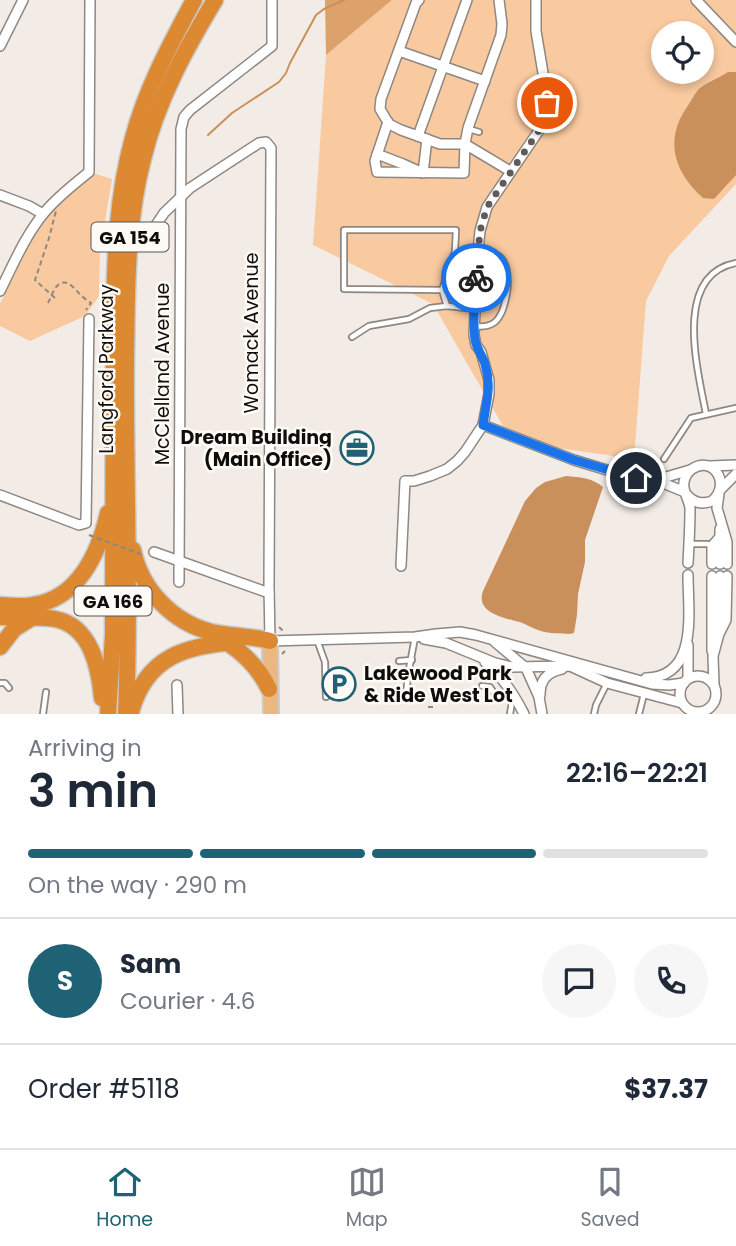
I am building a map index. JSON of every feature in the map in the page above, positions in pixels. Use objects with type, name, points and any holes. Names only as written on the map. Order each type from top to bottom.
[{"type":"highway","name":"Langford Parkway","points":[[129,714],[114,263],[121,196],[133,137],[164,56],[194,0]]},
{"type":"highway","name":"Langford Parkway","points":[[106,714],[125,410],[127,277],[136,190],[159,108],[188,46],[215,0]]},
{"type":"highway","name":"GA 154","points":[[0,606],[35,605],[51,601],[66,592],[80,578],[97,548],[120,489]]},
{"type":"highway","points":[[120,489],[137,564],[147,585],[161,603],[187,622],[205,630],[277,633]]},
{"type":"highway","points":[[0,617],[55,619],[72,626],[84,637],[95,657],[106,714]]},
{"type":"highway","points":[[0,648],[14,629],[33,618]]},
{"type":"highway","points":[[129,714],[143,684],[153,671],[169,658],[186,649],[277,633]]},
{"type":"highway","points":[[228,643],[251,662],[269,689]]},
{"type":"main road","name":"Womack Avenue","points":[[271,714],[269,689],[277,633]]},
{"type":"street","points":[[0,46],[23,0]]},
{"type":"street","points":[[0,291],[43,214],[89,172],[90,0]]},
{"type":"street","name":"McClelland Avenue","points":[[178,582],[181,129],[184,117],[190,110],[272,46],[272,0]]},
{"type":"street","points":[[419,0],[380,105],[382,114],[388,122],[401,130],[440,144],[465,144],[510,171]]},
{"type":"street","points":[[423,173],[422,138],[442,66],[467,0]]},
{"type":"street","points":[[388,122],[375,161],[377,172],[464,173],[468,128],[501,35],[499,0]]},
{"type":"street","points":[[401,566],[405,481],[414,481],[447,469],[465,452],[483,425],[489,380],[481,352],[476,345],[474,326],[480,231],[487,207],[538,132],[547,110],[547,91],[536,32],[536,0]]},
{"type":"street","points":[[696,0],[736,42]]},
{"type":"street","points":[[399,51],[485,81]]},
{"type":"street","name":"Womack Avenue","points":[[180,197],[259,143],[270,144],[269,593],[277,633]]},
{"type":"street","points":[[377,154],[423,173]]},
{"type":"street","points":[[0,195],[43,214]]},
{"type":"street","points":[[156,225],[180,197]]},
{"type":"street","points":[[0,495],[79,525],[84,525],[87,521],[89,319]]},
{"type":"street","points":[[483,425],[586,464],[630,477],[654,480],[686,494],[695,502],[712,501],[736,474]]},
{"type":"street","points":[[654,480],[698,466],[736,466]]},
{"type":"street","points":[[707,466],[718,474],[721,482],[717,503],[720,520],[720,564]]},
{"type":"street","points":[[688,563],[690,508],[684,480],[691,470]]},
{"type":"street","points":[[720,520],[727,542],[720,564]]},
{"type":"street","points":[[720,536],[712,546],[720,564]]},
{"type":"street","points":[[154,552],[269,593]]},
{"type":"street","points":[[682,703],[680,693],[686,681],[689,655],[688,575]]},
{"type":"street","points":[[415,638],[446,643],[512,667],[570,666],[604,682],[682,703],[694,712],[702,712],[713,704],[716,698],[711,648],[719,576],[719,634],[713,656]]},
{"type":"street","points":[[277,633],[316,640],[415,638],[460,632],[491,638],[660,685],[686,681],[696,676],[708,678],[714,685]]},
{"type":"street","points":[[491,638],[526,668],[540,697]]},
{"type":"street","points":[[638,678],[656,678],[668,673],[683,654],[687,640]]},
{"type":"street","points":[[478,656],[492,668],[524,714]]},
{"type":"street","points":[[542,714],[540,687],[544,678],[560,669],[583,672]]},
{"type":"street","points":[[177,685],[178,714]]},
{"type":"lane","points":[[468,128],[479,132]]},
{"type":"lane","points":[[442,290],[344,289],[344,230],[456,230],[455,251],[442,290],[447,306]]},
{"type":"lane","points":[[455,251],[478,250],[495,253],[503,259],[508,269],[504,309],[498,320],[489,326],[474,326]]},
{"type":"lane","points":[[706,414],[693,346],[696,302],[714,273],[723,266],[736,263]]},
{"type":"lane","points":[[352,337],[369,326],[409,319],[430,308],[447,306],[475,309]]},
{"type":"lane","points":[[664,458],[687,420],[694,416],[736,408]]},
{"type":"lane","points":[[689,544],[712,546]]},
{"type":"lane","points":[[413,696],[406,696],[415,638]]},
{"type":"lane","points":[[316,640],[325,662],[326,697]]},
{"type":"lane","points":[[399,661],[412,660]]},
{"type":"lane","points":[[594,714],[605,670]]},
{"type":"lane","points":[[398,678],[415,676]]},
{"type":"lane","points":[[317,678],[326,679]]},
{"type":"lane","points":[[0,683],[5,683],[9,688]]},
{"type":"lane","points":[[482,686],[490,687],[494,693]]},
{"type":"lane","points":[[43,714],[46,692]]},
{"type":"lane","points":[[639,714],[644,693]]},
{"type":"lane","points":[[510,714],[513,695]]},
{"type":"path","points":[[51,205],[56,209],[36,280],[53,297]]},
{"type":"path","points":[[48,303],[57,286],[62,283],[71,284],[91,303]]},
{"type":"path","points":[[89,535],[143,555]]},
{"type":"shaded area","points":[[325,0],[392,0],[326,55]]},
{"type":"shaded area","points":[[392,0],[736,0],[736,184],[669,256],[646,301],[634,459],[551,447],[503,426],[433,304],[313,245],[326,55]]},
{"type":"shaded area","points":[[728,72],[736,72],[736,175],[714,199],[703,198],[685,177],[679,166],[674,143],[680,119],[698,91],[706,84],[714,84],[714,80]]},
{"type":"shaded area","points":[[93,173],[112,179],[100,252],[99,296],[85,316],[30,341],[0,326],[0,304],[44,219]]},
{"type":"shaded area","points":[[566,476],[590,480],[603,487],[585,540],[585,562],[578,594],[577,615],[574,633],[570,634],[544,632],[500,616],[483,605],[482,598],[525,501],[545,482]]},
{"type":"waterway","points":[[208,135],[232,113],[279,82],[316,15],[344,0]]},
{"type":"way so far","points":[[476,278],[480,231],[487,207],[538,132],[544,120],[547,103]]},
{"type":"place","name":"Dream Building (Main Office)","points":[[357,448]]},
{"type":"place","name":"Lakewood Park & Ride West Lot","points":[[339,684]]},
{"type":"route","points":[[476,278],[474,335],[489,380],[483,425],[574,460],[636,478]]}]
